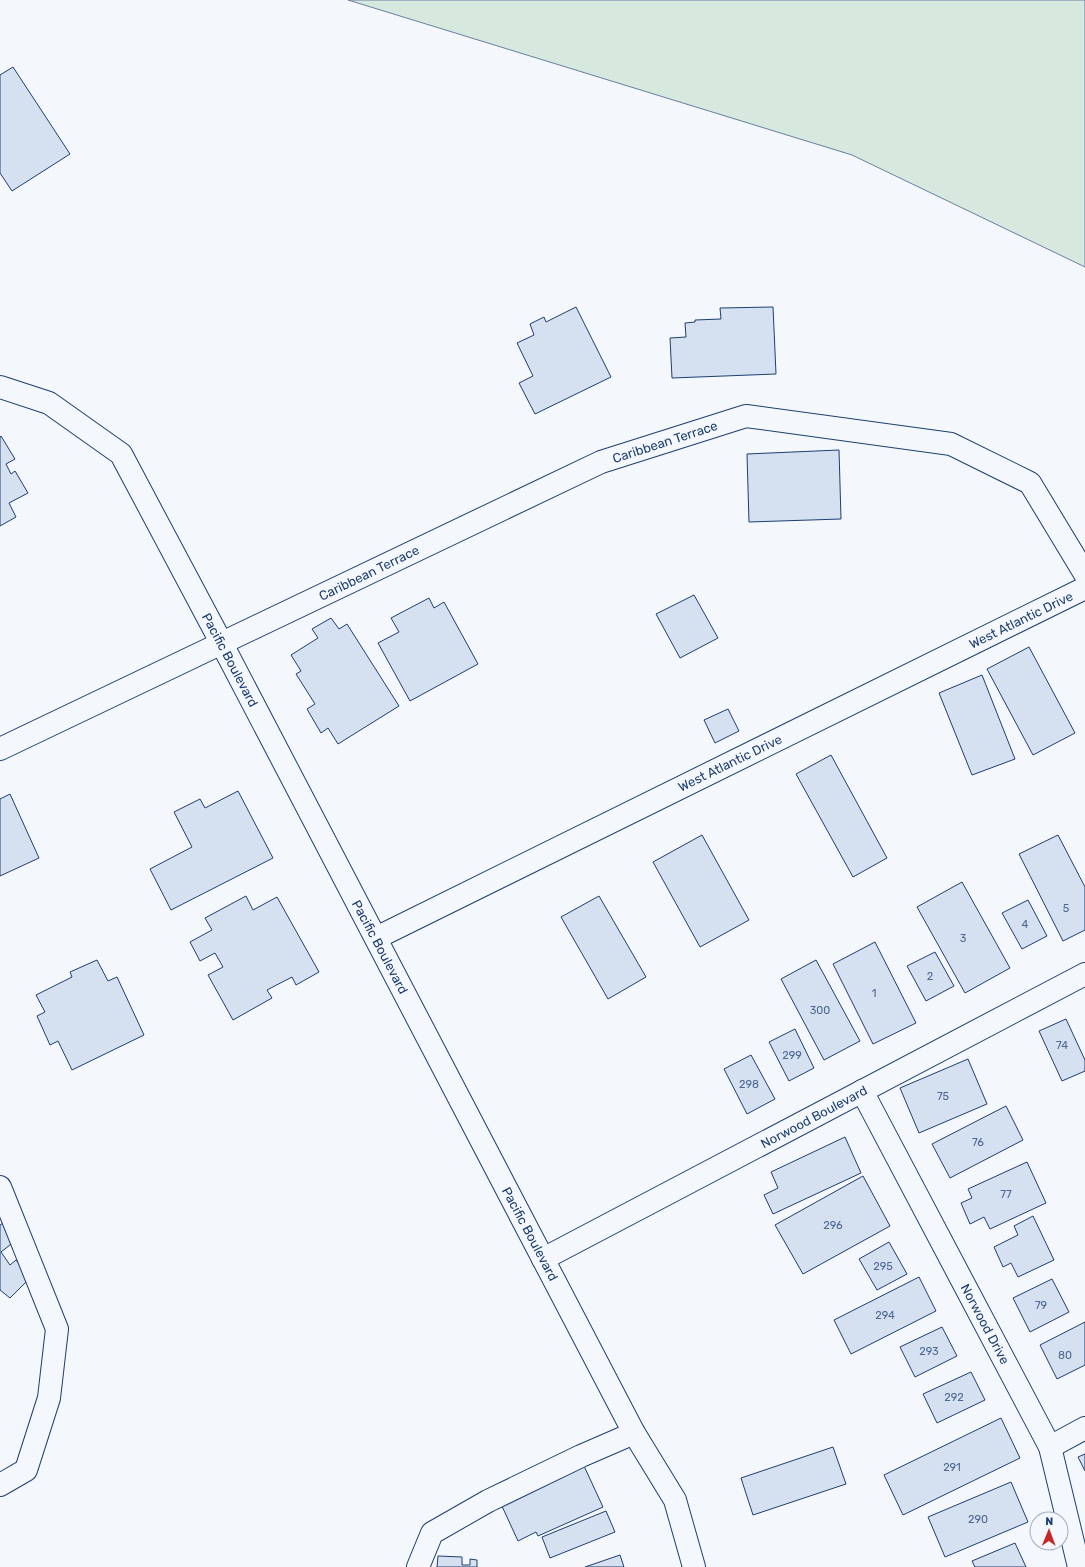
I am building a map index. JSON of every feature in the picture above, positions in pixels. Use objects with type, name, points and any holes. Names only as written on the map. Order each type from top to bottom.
[{"type":"street","name":"Pacific Boulevard","points":[[0,387],[49,403],[120,454],[222,644],[634,1433],[675,1500],[694,1567]]},
{"type":"street","name":"Caribbean Terrace","points":[[0,749],[601,462],[746,416],[951,444],[1030,483],[1085,574]]},
{"type":"street","name":"West Atlantic Drive","points":[[376,938],[1085,588]]},
{"type":"street","name":"Norwood Boulevard","points":[[544,1259],[1085,974]]},
{"type":"street","name":"Norwood Drive","points":[[862,1091],[1050,1447],[1079,1567]]},
{"type":"street","points":[[0,1187],[57,1329],[49,1398],[26,1470],[0,1485]]},
{"type":"street","points":[[1050,1447],[1085,1428]]},
{"type":"street","points":[[418,1567],[432,1533],[488,1501],[581,1456],[634,1433]]},
{"type":"shaded area","points":[[348,0],[1085,0],[1085,267],[852,155]]},
{"type":"building","points":[[13,67],[70,154],[12,191],[0,173],[0,75]]},
{"type":"building","points":[[576,307],[611,377],[535,414],[519,383],[533,376],[517,343],[534,335],[530,324],[544,317],[546,322]]},
{"type":"building","points":[[773,307],[776,374],[672,378],[670,338],[686,337],[685,323],[695,322],[695,320],[721,319],[720,308]]},
{"type":"building","points":[[1,436],[15,459],[6,464],[11,474],[15,471],[28,493],[9,503],[16,517],[0,526],[0,437]]},
{"type":"building","points":[[839,450],[841,519],[749,522],[747,454]]},
{"type":"building","points":[[694,595],[718,638],[680,658],[656,614]]},
{"type":"building","points":[[429,598],[434,608],[444,602],[478,664],[410,701],[378,643],[399,632],[391,618]]},
{"type":"building","points":[[331,618],[339,629],[347,624],[399,706],[338,744],[328,728],[321,733],[307,709],[315,704],[296,674],[301,671],[291,655],[318,638],[312,629]]},
{"type":"building","points":[[1029,647],[1075,733],[1033,755],[987,669]]},
{"type":"building","points":[[982,675],[1015,759],[972,775],[939,693]]},
{"type":"building","points":[[728,709],[739,731],[715,743],[704,720]]},
{"type":"building","points":[[831,755],[887,858],[853,877],[796,774]]},
{"type":"building","points":[[238,791],[273,858],[171,910],[150,869],[192,847],[174,812],[200,799],[205,808]]},
{"type":"building","points":[[10,794],[39,858],[0,876],[0,799]]},
{"type":"building","points":[[702,835],[749,920],[700,947],[653,862]]},
{"type":"building","points":[[1058,835],[1085,887],[1085,930],[1063,941],[1019,854]]},
{"type":"building","points":[[962,882],[1010,968],[965,993],[917,907]]},
{"type":"building","points":[[246,896],[253,910],[277,897],[319,972],[296,985],[292,977],[267,990],[272,998],[233,1020],[208,975],[223,967],[215,953],[200,961],[190,942],[212,930],[205,918]]},
{"type":"building","points":[[599,896],[646,977],[608,999],[561,917]]},
{"type":"building","points":[[1028,900],[1047,936],[1022,949],[1002,913]]},
{"type":"building","points":[[875,942],[916,1023],[873,1044],[833,964]]},
{"type":"building","points":[[935,952],[954,986],[926,1001],[907,966]]},
{"type":"building","points":[[97,960],[108,981],[117,977],[144,1035],[72,1070],[58,1041],[50,1045],[37,1016],[45,1012],[36,995],[72,977],[70,972]]},
{"type":"building","points":[[816,960],[860,1041],[824,1060],[781,979]]},
{"type":"building","points":[[1066,1019],[1085,1060],[1085,1071],[1062,1081],[1039,1031]]},
{"type":"building","points":[[795,1029],[814,1068],[789,1081],[769,1042]]},
{"type":"building","points":[[751,1055],[775,1099],[747,1114],[724,1069]]},
{"type":"building","points":[[968,1059],[987,1104],[919,1133],[900,1088]]},
{"type":"building","points":[[1006,1106],[1023,1140],[950,1178],[932,1144]]},
{"type":"building","points":[[845,1137],[861,1173],[773,1214],[764,1195],[778,1188],[771,1172]]},
{"type":"building","points":[[1027,1162],[1046,1203],[990,1229],[984,1217],[970,1224],[961,1203],[972,1198],[968,1189]]},
{"type":"building","points":[[863,1176],[890,1226],[803,1274],[775,1225]]},
{"type":"building","points":[[1033,1216],[1054,1260],[1018,1277],[1011,1263],[1003,1267],[994,1247],[1018,1235],[1014,1226]]},
{"type":"building","points":[[3,1223],[15,1241],[1,1252],[10,1265],[16,1260],[30,1278],[10,1298],[0,1290],[0,1225]]},
{"type":"building","points":[[889,1242],[907,1274],[877,1290],[859,1259]]},
{"type":"building","points":[[919,1277],[936,1311],[851,1354],[834,1320]]},
{"type":"building","points":[[1052,1279],[1069,1312],[1030,1332],[1013,1298]]},
{"type":"building","points":[[1085,1322],[1085,1365],[1057,1379],[1040,1345]]},
{"type":"building","points":[[942,1327],[957,1356],[915,1377],[900,1347]]},
{"type":"building","points":[[971,1372],[985,1400],[937,1423],[923,1394]]},
{"type":"building","points":[[1001,1418],[1020,1458],[903,1515],[884,1475]]},
{"type":"building","points":[[833,1447],[846,1484],[753,1515],[741,1478]]},
{"type":"building","points":[[1085,1454],[1085,1471],[1078,1457]]},
{"type":"building","points":[[584,1466],[603,1507],[538,1536],[536,1532],[518,1541],[501,1504]]},
{"type":"building","points":[[1011,1482],[1028,1522],[945,1557],[928,1517]]},
{"type":"building","points":[[606,1511],[615,1532],[550,1558],[542,1537]]},
{"type":"building","points":[[1015,1543],[1026,1567],[975,1567],[972,1561]]},
{"type":"building","points":[[620,1555],[624,1567],[585,1567]]},
{"type":"building","points":[[438,1556],[462,1557],[462,1565],[470,1565],[470,1559],[477,1560],[477,1567],[437,1567]]}]
